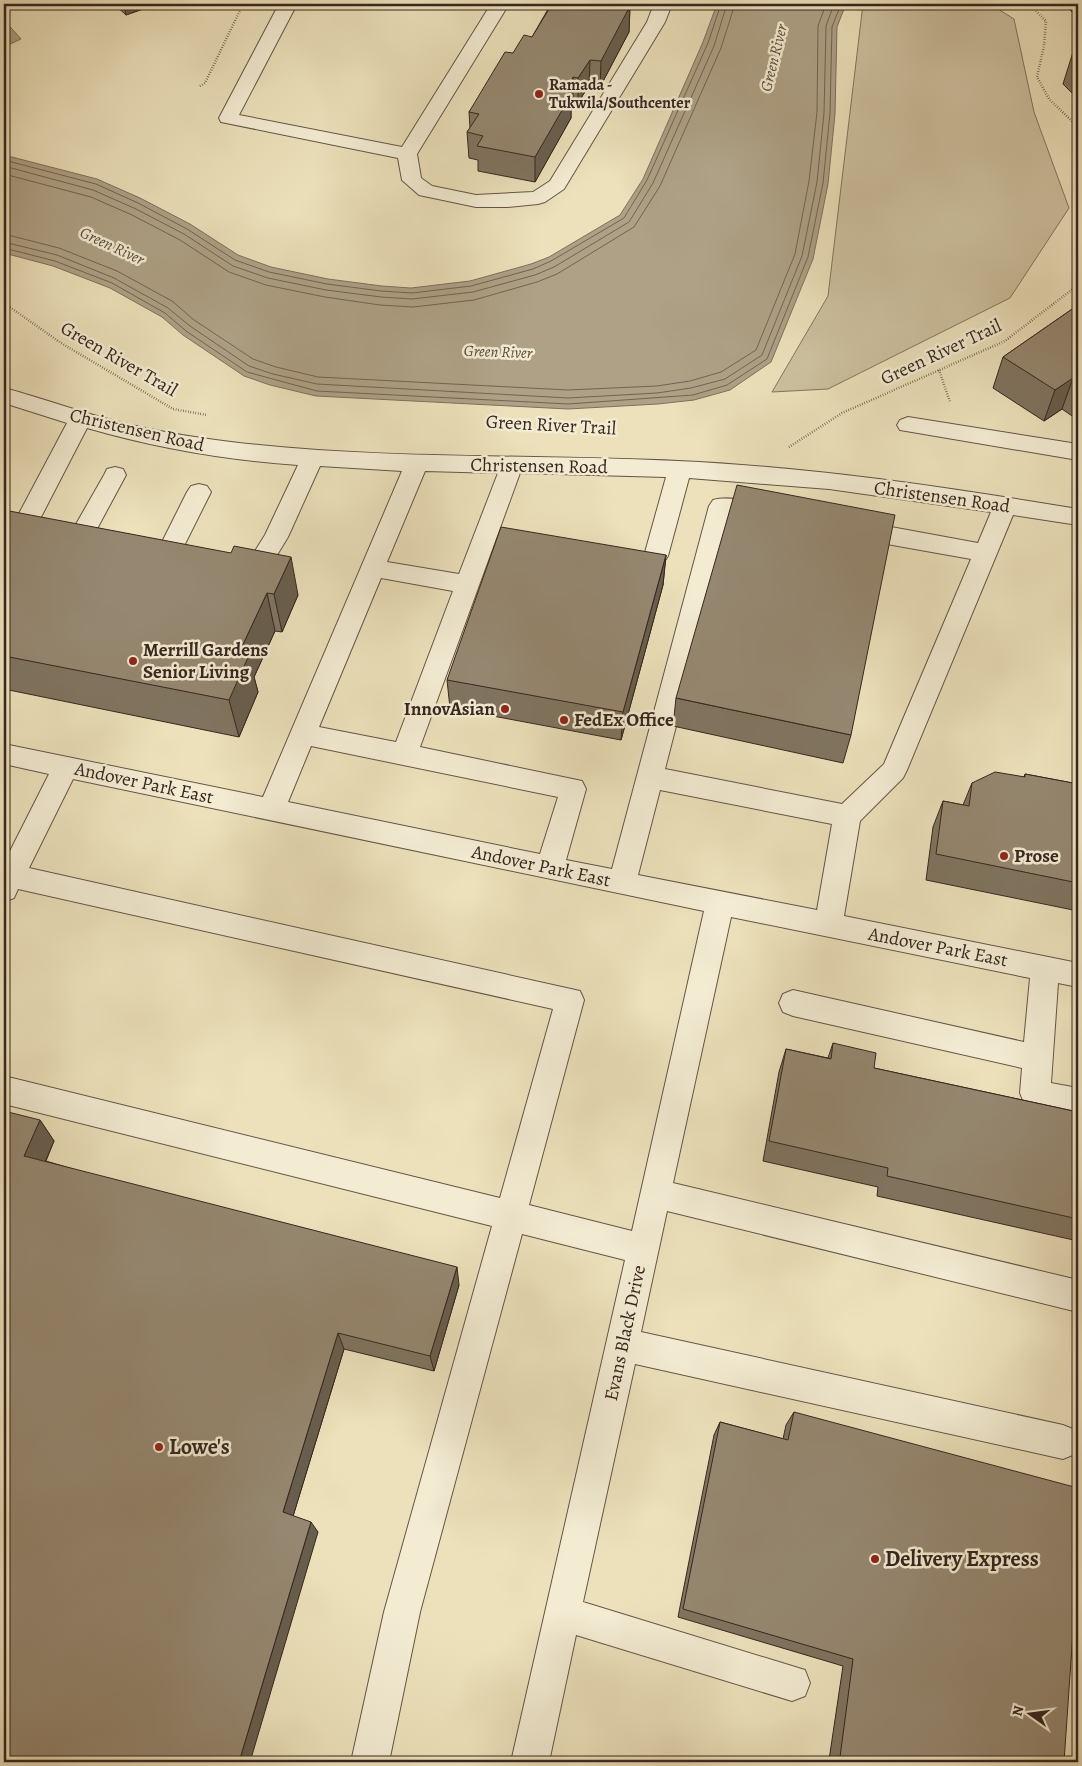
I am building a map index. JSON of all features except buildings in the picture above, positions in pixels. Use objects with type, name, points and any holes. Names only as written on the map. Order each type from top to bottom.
[{"type":"street","points":[[288,4],[228,118],[408,154]]},
{"type":"street","points":[[500,4],[408,154],[412,180],[426,191],[476,201],[507,201],[538,198],[557,185],[656,22],[663,4]]},
{"type":"street","name":"Christensen Road","points":[[4,396],[121,430],[230,450],[313,458],[417,463],[680,469],[761,474],[1078,517]]},
{"type":"street","points":[[81,418],[26,523],[89,542],[115,476]]},
{"type":"street","points":[[908,425],[1078,452]]},
{"type":"street","points":[[222,572],[251,577],[276,538],[313,458]]},
{"type":"street","points":[[271,810],[417,463]]},
{"type":"street","points":[[404,755],[512,465]]},
{"type":"street","points":[[656,556],[680,469]]},
{"type":"street","points":[[165,560],[199,492]]},
{"type":"street","points":[[622,883],[721,506],[790,518]]},
{"type":"street","points":[[828,925],[847,816],[894,770],[1005,506]]},
{"type":"street","points":[[829,525],[986,553]]},
{"type":"street","points":[[373,568],[468,585]]},
{"type":"street","points":[[303,734],[574,790],[550,868]]},
{"type":"street","name":"Andover Park East","points":[[4,754],[622,883],[1078,975]]},
{"type":"street","points":[[66,767],[6,880],[570,1000],[402,1612],[370,1762]]},
{"type":"street","points":[[650,777],[847,816]]},
{"type":"street","name":"Evans Black Drive","points":[[530,1762],[624,1344],[720,903]]},
{"type":"street","points":[[1045,968],[1035,1093],[1078,1102]]},
{"type":"street","points":[[793,1003],[1038,1058]]},
{"type":"street","points":[[4,1090],[644,1249]]},
{"type":"street","points":[[657,1194],[1078,1296]]},
{"type":"street","points":[[624,1344],[1063,1442]]},
{"type":"street","points":[[562,1613],[792,1683]]},
{"type":"path","points":[[200,86],[205,83],[243,4]]},
{"type":"path","points":[[1029,4],[1046,21],[1044,46],[1036,77],[1049,99],[1078,127]]},
{"type":"path","name":"Green River Trail","points":[[786,449],[842,413],[1004,340],[1074,288],[1078,280]]},
{"type":"path","name":"Green River Trail","points":[[4,303],[61,343],[173,408],[211,416]]},
{"type":"shaded area","points":[[863,4],[990,4],[1014,19],[1034,112],[1069,208],[1010,298],[828,389],[772,392],[828,296]]},
{"type":"water","name":"Green River","points":[[717,4],[846,4],[837,27],[835,114],[828,184],[813,259],[771,362],[730,390],[694,400],[568,409],[316,396],[270,385],[244,376],[183,335],[162,317],[110,288],[53,266],[4,253],[4,155],[97,179],[140,198],[190,224],[238,255],[271,267],[328,279],[411,288],[470,281],[531,264],[549,257],[620,215],[643,179],[703,42]]},
{"type":"water","points":[[4,20],[21,39],[4,47]]},
{"type":"place","name":"Ramada - Tukwila/Southcenter","points":[[539,94]]},
{"type":"place","name":"Merrill Gardens Senior Living","points":[[133,661]]},
{"type":"place","name":"InnovAsian","points":[[505,709]]},
{"type":"place","name":"FedEx Office","points":[[564,720]]},
{"type":"place","name":"Prose","points":[[1004,856]]},
{"type":"place","name":"Lowe's","points":[[159,1447]]},
{"type":"place","name":"Delivery Express","points":[[875,1559]]}]
